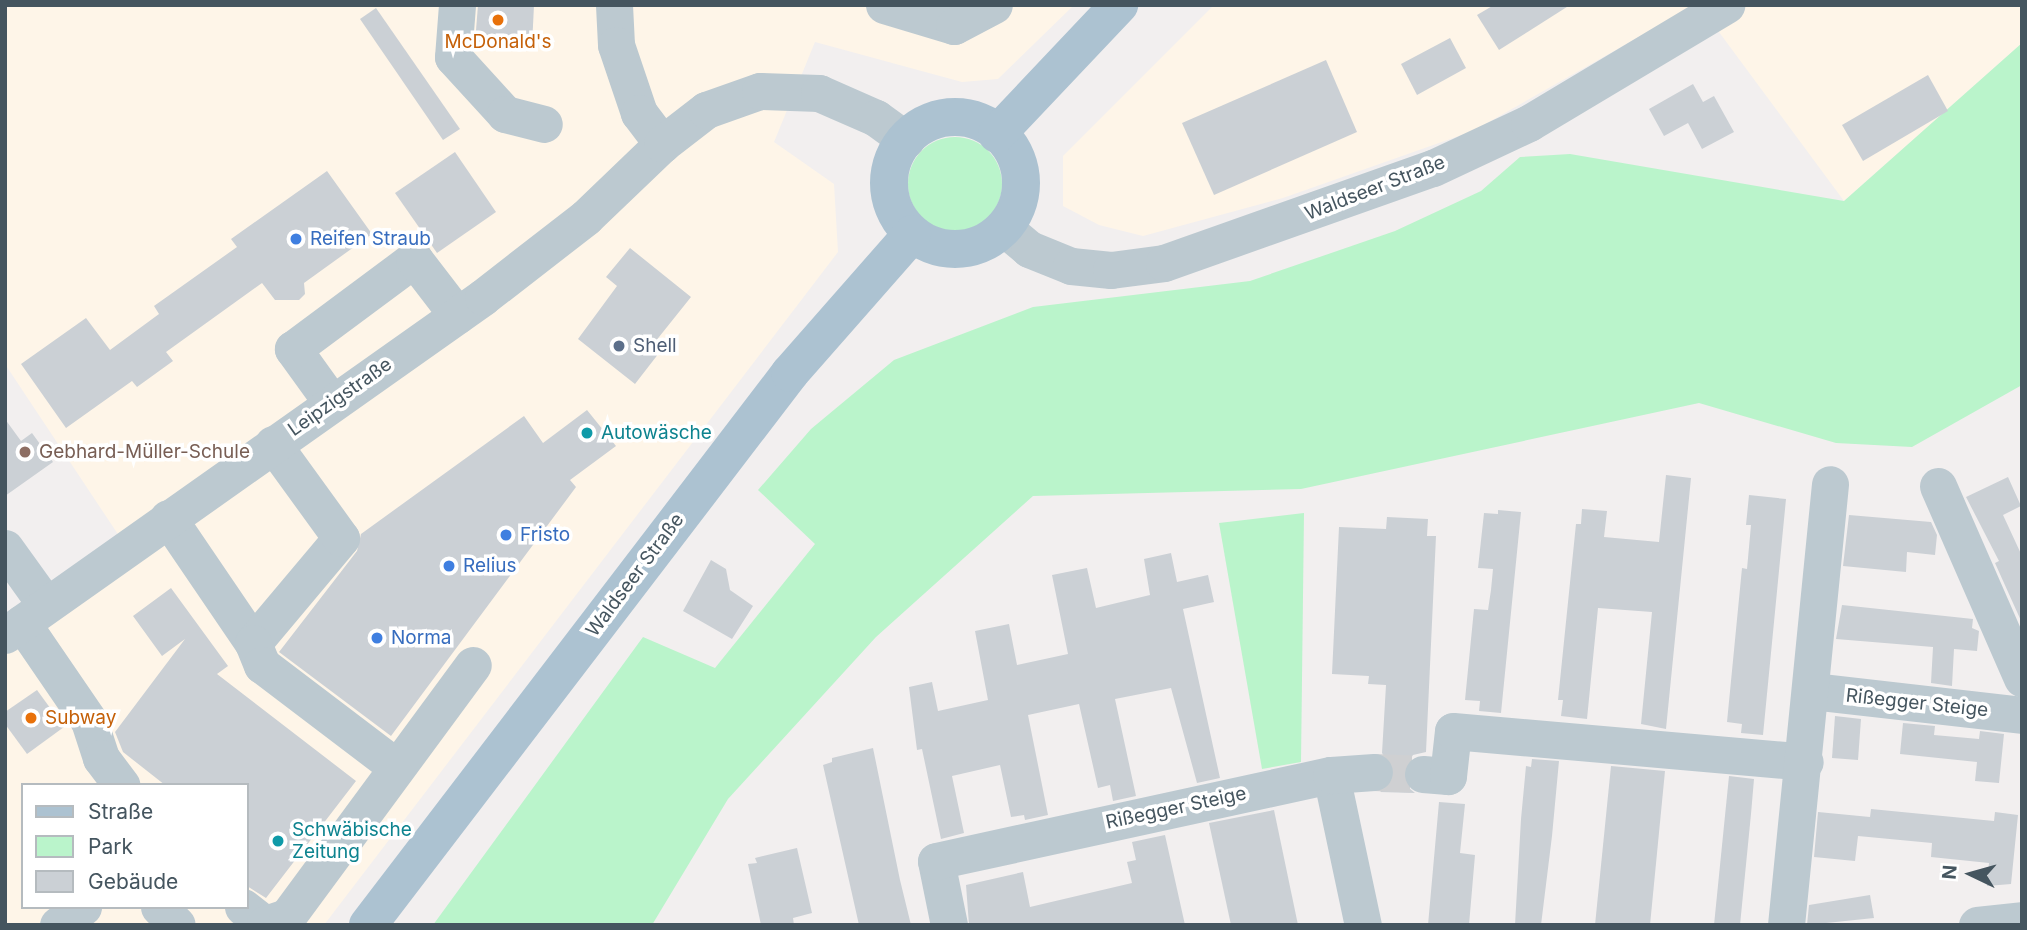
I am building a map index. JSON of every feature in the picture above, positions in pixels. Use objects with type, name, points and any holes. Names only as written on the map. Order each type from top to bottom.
[{"type":"main road","points":[[997,134],[1119,5]]},
{"type":"main road","points":[[946,118],[968,118],[997,134],[1016,159],[1021,181],[1018,202],[1003,227],[973,247],[952,250],[930,245],[912,234],[898,217],[890,197],[889,175],[906,140],[926,124],[946,118]]},
{"type":"main road","name":"Waldseer Straße","points":[[368,925],[790,373],[912,234]]},
{"type":"street","points":[[457,5],[453,57],[505,114],[544,124]]},
{"type":"street","points":[[614,5],[616,45],[639,113],[662,144]]},
{"type":"street","points":[[884,5],[954,26],[994,5]]},
{"type":"street","name":"Waldseer Straße","points":[[1003,227],[1030,249],[1071,266],[1111,270],[1164,262],[1433,168],[1529,122],[1726,5]]},
{"type":"street","name":"Leipzigstraße","points":[[25,621],[272,444],[457,316],[586,217],[662,144],[706,110],[760,91],[788,89],[843,103],[876,118],[906,140]]},
{"type":"street","points":[[332,403],[293,349],[414,259],[457,316]]},
{"type":"street","points":[[253,643],[341,538],[272,444]]},
{"type":"street","points":[[1786,925],[1805,762],[1830,484]]},
{"type":"street","points":[[1938,486],[2022,678]]},
{"type":"street","points":[[168,518],[253,643],[262,665],[395,766]]},
{"type":"street","points":[[5,548],[25,621],[89,721],[101,758],[120,783]]},
{"type":"street","points":[[246,909],[265,924],[288,917],[395,766],[473,665]]},
{"type":"street","name":"Rißegger Steige","points":[[1812,691],[2022,715]]},
{"type":"street","points":[[1423,774],[1448,776],[1453,732],[1805,762]]},
{"type":"street","points":[[1363,925],[1331,775],[1374,772]]},
{"type":"street","name":"Rißegger Steige","points":[[950,925],[936,861],[1331,775]]},
{"type":"street","points":[[58,925],[80,909]]},
{"type":"street","points":[[161,909],[177,925]]},
{"type":"street","points":[[1977,925],[2022,920]]},
{"type":"shaded area","points":[[5,5],[1074,5],[998,79],[962,82],[815,42],[774,142],[834,184],[838,252],[324,925],[5,925],[5,655],[135,560],[5,364]]},
{"type":"shaded area","points":[[1214,5],[1695,5],[1473,131],[1283,198],[1143,236],[1099,225],[1063,206],[1063,156]]},
{"type":"shaded area","points":[[1699,5],[2022,5],[2022,43],[1844,201]]},
{"type":"green space","points":[[2022,43],[2022,385],[1912,447],[1836,443],[1699,403],[1301,489],[1033,496],[876,637],[728,799],[652,925],[433,925],[643,637],[715,668],[815,544],[758,490],[811,429],[894,360],[1033,307],[1250,281],[1395,231],[1481,191],[1520,157],[1570,154],[1844,201]]},
{"type":"green space","points":[[955,137],[973,141],[988,151],[998,166],[1002,184],[998,202],[988,217],[973,227],[955,231],[937,227],[922,217],[912,202],[908,184],[912,166],[922,151],[937,141]]},
{"type":"green space","points":[[1304,513],[1301,762],[1262,769],[1219,523]]},
{"type":"building","name":"McDonald's","points":[[478,5],[534,5],[532,46],[475,43]]},
{"type":"building","points":[[1494,5],[1570,5],[1499,50],[1477,15]]},
{"type":"building","points":[[376,8],[460,129],[443,140],[360,19]]},
{"type":"building","points":[[1450,38],[1466,68],[1417,95],[1401,64]]},
{"type":"building","points":[[1326,60],[1357,132],[1214,195],[1182,123]]},
{"type":"building","points":[[1928,75],[1948,111],[1863,161],[1842,125]]},
{"type":"building","points":[[1693,84],[1703,102],[1714,96],[1734,132],[1702,149],[1688,123],[1664,136],[1649,109]]},
{"type":"building","points":[[455,152],[496,212],[437,253],[395,193]]},
{"type":"building","points":[[327,171],[372,234],[304,283],[305,294],[299,300],[275,300],[262,283],[166,352],[173,361],[137,387],[132,381],[66,428],[21,364],[86,318],[110,350],[159,314],[154,306],[237,247],[231,239]]},
{"type":"building","points":[[630,248],[691,297],[651,347],[659,353],[635,384],[578,339],[617,286],[606,277]]},
{"type":"building","points":[[587,410],[616,446],[570,480],[576,487],[391,736],[279,652],[357,551],[361,534],[524,416],[543,443]]},
{"type":"building","name":"Gebhard-Müller-Schule","points":[[5,419],[21,441],[32,433],[53,462],[5,496]]},
{"type":"building","points":[[1666,475],[1691,478],[1666,729],[1641,724],[1652,612],[1598,608],[1587,719],[1561,716],[1563,700],[1558,700],[1576,524],[1581,524],[1582,509],[1607,511],[1604,537],[1659,542]]},
{"type":"building","points":[[2008,477],[2021,506],[2003,515],[2022,556],[2022,623],[1995,563],[1999,561],[1966,497]]},
{"type":"building","points":[[1749,495],[1786,499],[1763,735],[1741,733],[1742,724],[1727,722],[1742,568],[1747,569],[1751,525],[1746,525]]},
{"type":"building","points":[[1498,510],[1521,512],[1501,713],[1479,711],[1480,701],[1465,700],[1474,609],[1488,610],[1491,590],[1493,569],[1478,568],[1484,513],[1498,514]]},
{"type":"building","points":[[1849,515],[1931,522],[1937,535],[1935,555],[1907,552],[1906,572],[1843,566]]},
{"type":"building","points":[[1387,517],[1428,519],[1427,536],[1436,536],[1426,752],[1413,755],[1402,772],[1404,784],[1415,793],[1380,792],[1392,782],[1395,771],[1382,753],[1386,685],[1368,684],[1369,676],[1332,674],[1339,527],[1386,529]]},
{"type":"building","points":[[1171,553],[1177,582],[1208,575],[1214,602],[1183,609],[1220,778],[1197,783],[1171,688],[1115,699],[1136,796],[1113,801],[1110,785],[1098,788],[1079,704],[1028,715],[1048,815],[1025,820],[1024,815],[1011,817],[1000,765],[952,776],[964,833],[941,839],[922,749],[917,750],[909,687],[932,682],[938,711],[988,700],[975,631],[1009,624],[1017,665],[1068,654],[1052,575],[1087,568],[1096,608],[1150,595],[1144,559]]},
{"type":"building","points":[[711,560],[726,569],[730,590],[753,606],[732,639],[683,611]]},
{"type":"building","name":"Schwäbische Zeitung","points":[[171,588],[228,666],[217,674],[356,781],[266,898],[248,887],[248,783],[162,783],[123,752],[115,732],[185,639],[162,656],[133,616]]},
{"type":"building","points":[[1842,605],[1973,619],[1972,628],[1979,631],[1977,651],[1954,649],[1952,686],[1931,683],[1933,647],[1836,639]]},
{"type":"building","name":"Subway","points":[[37,690],[64,727],[27,754],[5,724],[5,712]]},
{"type":"building","points":[[1835,716],[1861,719],[1858,760],[1832,758]]},
{"type":"building","points":[[1903,723],[1935,726],[1934,735],[1979,739],[1980,731],[2004,734],[1999,783],[1975,781],[1977,762],[1900,754]]},
{"type":"building","points":[[873,748],[911,925],[859,925],[823,765],[832,762],[832,758]]},
{"type":"building","points":[[1532,759],[1559,761],[1552,836],[1541,925],[1515,925],[1526,766],[1531,767]]},
{"type":"building","points":[[1611,766],[1665,771],[1650,925],[1595,925]]},
{"type":"building","points":[[1729,776],[1754,779],[1740,925],[1714,925]]},
{"type":"building","points":[[1439,802],[1465,804],[1460,853],[1475,855],[1469,925],[1428,925]]},
{"type":"building","points":[[1871,809],[1994,821],[1995,812],[2018,815],[2011,884],[1987,886],[1989,863],[1931,857],[1932,843],[1858,836],[1855,861],[1814,857],[1818,812],[1870,817]]},
{"type":"building","points":[[1274,810],[1298,925],[1231,925],[1209,823]]},
{"type":"building","points":[[1165,835],[1185,925],[969,925],[966,885],[1023,872],[1030,907],[1132,883],[1127,862],[1136,860],[1132,842]]},
{"type":"building","points":[[797,848],[812,913],[793,918],[794,925],[761,925],[748,864],[757,863],[755,858]]},
{"type":"building","points":[[1870,895],[1874,918],[1807,925],[1809,905]]},
{"type":"tunnel","points":[[1374,772],[1423,774]]},
{"type":"place","name":"McDonald's","points":[[498,20]]},
{"type":"place","name":"Reifen Straub","points":[[296,239]]},
{"type":"place","name":"Shell","points":[[619,346]]},
{"type":"place","name":"Autowäsche","points":[[587,433]]},
{"type":"place","name":"Gebhard-Müller-Schule","points":[[25,452]]},
{"type":"place","name":"Fristo","points":[[506,535]]},
{"type":"place","name":"Relius","points":[[449,566]]},
{"type":"place","name":"Norma","points":[[377,638]]},
{"type":"place","name":"Subway","points":[[31,718]]},
{"type":"place","name":"Schwäbische Zeitung","points":[[278,841]]}]
